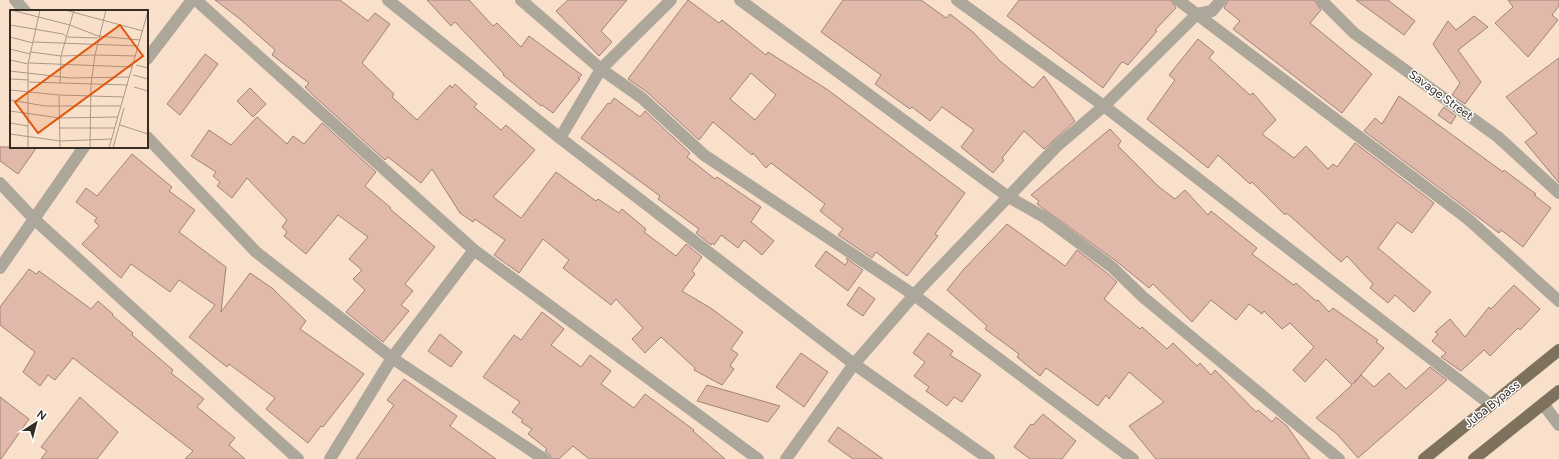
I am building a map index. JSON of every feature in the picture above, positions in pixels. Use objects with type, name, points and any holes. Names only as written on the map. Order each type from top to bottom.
[{"type":"main road","name":"Juba Bypass","points":[[1424,459],[1559,350]]},
{"type":"main road","points":[[1474,459],[1559,391]]},
{"type":"street","points":[[15,0],[24,10]]},
{"type":"street","points":[[148,58],[192,0]]},
{"type":"street","points":[[196,0],[474,250],[758,459]]},
{"type":"street","points":[[388,0],[560,138],[854,364],[989,459]]},
{"type":"street","points":[[521,0],[601,69],[642,98],[704,155],[914,295],[1133,459]]},
{"type":"street","points":[[560,138],[601,69],[671,0]]},
{"type":"street","points":[[740,0],[1007,196],[1044,217],[1112,267],[1143,297],[1339,459]]},
{"type":"street","points":[[957,0],[1104,106],[1491,405]]},
{"type":"street","points":[[1178,0],[1468,219],[1559,301]]},
{"type":"street","points":[[786,459],[854,364],[914,295],[1007,196],[1057,146],[1104,106],[1197,14],[1212,11],[1220,0]]},
{"type":"street","name":"Savage Street","points":[[1321,0],[1354,33],[1498,137],[1559,192]]},
{"type":"street","points":[[148,138],[256,252],[392,358],[544,459]]},
{"type":"street","points":[[0,268],[83,148]]},
{"type":"street","points":[[0,183],[34,219],[298,459]]},
{"type":"street","points":[[330,459],[392,358],[474,250]]},
{"type":"street","points":[[1543,404],[1559,425]]},
{"type":"building","points":[[215,0],[340,0],[368,21],[375,13],[390,24],[362,63],[394,94],[392,97],[417,120],[450,85],[452,88],[455,84],[477,104],[474,107],[501,130],[506,125],[535,150],[493,197],[521,218],[556,172],[596,201],[598,199],[619,213],[622,209],[646,229],[644,232],[676,256],[686,244],[702,257],[692,271],[695,274],[682,291],[712,309],[743,332],[731,349],[738,354],[730,366],[734,369],[722,385],[694,370],[695,368],[661,337],[645,353],[632,339],[643,328],[616,299],[611,305],[563,268],[569,260],[543,239],[519,273],[494,255],[505,240],[475,219],[473,222],[460,213],[432,169],[421,183],[388,157],[385,160],[305,87],[309,83],[272,55],[275,50],[240,19]]},
{"type":"building","points":[[427,0],[469,0],[493,26],[497,23],[521,47],[529,36],[582,75],[578,78],[580,79],[553,113],[542,105],[541,106],[503,75],[504,74],[455,22],[451,26]]},
{"type":"building","points":[[568,0],[627,0],[601,31],[612,42],[599,56],[556,11]]},
{"type":"building","points":[[688,0],[719,23],[722,20],[766,55],[768,52],[828,90],[965,193],[935,234],[938,236],[907,276],[876,252],[872,258],[838,235],[843,229],[820,211],[825,204],[771,163],[766,168],[753,153],[752,155],[713,122],[699,140],[647,92],[628,79]],"holes":[[[751,73],[776,95],[755,120],[730,99]]]},
{"type":"building","points":[[843,0],[921,0],[946,18],[950,14],[973,32],[1000,61],[1033,88],[1044,76],[1075,121],[1044,149],[1024,131],[1002,158],[1004,160],[993,173],[961,147],[974,130],[942,107],[930,121],[912,107],[910,109],[875,84],[881,75],[821,32]]},
{"type":"building","points":[[1019,0],[1171,0],[1176,8],[1155,30],[1157,31],[1128,65],[1123,62],[1121,63],[1103,88],[1007,16]]},
{"type":"building","points":[[1228,0],[1314,0],[1321,10],[1310,23],[1372,74],[1342,113],[1233,29],[1240,21],[1224,8]]},
{"type":"building","points":[[1356,0],[1388,0],[1415,21],[1404,35]]},
{"type":"building","points":[[1508,0],[1559,0],[1559,6],[1552,15],[1558,20],[1528,57],[1495,23],[1513,7]]},
{"type":"building","points":[[1474,16],[1488,27],[1458,50],[1481,82],[1465,104],[1452,95],[1460,83],[1433,44],[1448,21],[1456,30]]},
{"type":"building","points":[[1198,39],[1214,52],[1209,58],[1250,95],[1253,93],[1276,120],[1262,134],[1294,158],[1306,146],[1328,169],[1333,164],[1337,167],[1355,143],[1434,203],[1412,233],[1397,222],[1378,248],[1431,292],[1414,312],[1395,295],[1388,303],[1370,288],[1373,284],[1347,256],[1341,262],[1288,214],[1284,214],[1252,182],[1250,184],[1218,155],[1208,168],[1147,119],[1175,80],[1169,75]]},
{"type":"building","points":[[205,54],[218,64],[180,115],[167,104]]},
{"type":"building","points":[[1559,58],[1559,183],[1525,142],[1537,133],[1506,97]]},
{"type":"building","points":[[250,88],[266,104],[253,117],[237,101]]},
{"type":"building","points":[[1399,96],[1503,172],[1504,170],[1536,194],[1534,195],[1551,208],[1523,247],[1501,230],[1499,233],[1364,131],[1375,118],[1382,124]]},
{"type":"building","points":[[614,98],[640,117],[645,111],[690,153],[687,157],[715,179],[717,177],[761,207],[751,222],[774,241],[762,255],[744,240],[738,248],[721,235],[714,245],[712,243],[711,245],[696,233],[699,229],[658,199],[660,196],[581,138],[608,103],[610,104]]},
{"type":"building","points":[[1444,107],[1456,116],[1451,124],[1438,115]]},
{"type":"building","points":[[257,117],[287,144],[293,136],[304,144],[322,123],[376,172],[365,186],[435,247],[405,284],[413,291],[401,305],[409,311],[383,342],[346,312],[365,290],[353,279],[362,270],[349,259],[368,237],[338,215],[306,254],[284,236],[287,232],[282,227],[287,220],[247,178],[232,198],[217,186],[220,182],[213,176],[216,172],[191,156],[209,130],[231,145]]},
{"type":"building","points":[[1110,129],[1121,141],[1118,146],[1159,187],[1175,199],[1185,190],[1208,215],[1211,211],[1257,248],[1252,254],[1294,285],[1296,283],[1316,301],[1318,300],[1329,312],[1333,308],[1378,340],[1376,342],[1384,348],[1353,384],[1361,375],[1374,387],[1389,373],[1406,389],[1430,367],[1447,380],[1358,458],[1337,434],[1316,418],[1352,385],[1326,359],[1305,382],[1293,370],[1314,347],[1290,323],[1282,329],[1264,311],[1262,314],[1249,304],[1236,320],[1211,300],[1192,322],[1153,284],[1149,288],[1116,261],[1037,204],[1039,201],[1031,195]]},
{"type":"building","points":[[0,147],[36,148],[18,174],[0,161]]},
{"type":"building","points":[[132,154],[172,187],[169,191],[195,210],[179,232],[226,267],[221,312],[250,273],[272,288],[306,321],[300,329],[364,374],[323,427],[321,426],[308,443],[266,409],[275,398],[229,364],[227,367],[189,337],[215,305],[179,280],[170,292],[131,264],[121,278],[82,244],[99,226],[94,221],[97,218],[76,202],[86,188],[97,196]]},
{"type":"building","points":[[1007,224],[1065,266],[1077,250],[1107,273],[1117,282],[1104,299],[1140,329],[1142,327],[1167,349],[1173,343],[1197,366],[1200,363],[1211,375],[1215,370],[1256,412],[1258,410],[1272,422],[1276,417],[1287,426],[1310,459],[1156,459],[1129,426],[1164,402],[1129,372],[1109,399],[1106,395],[1098,406],[1046,368],[1040,376],[1017,357],[1019,354],[985,329],[987,326],[947,290],[964,269]]},
{"type":"building","points":[[826,251],[845,265],[848,261],[846,258],[863,270],[848,291],[815,266]]},
{"type":"building","points":[[29,269],[36,274],[39,271],[91,309],[98,301],[113,314],[112,315],[133,333],[132,335],[173,370],[171,373],[204,399],[197,407],[235,438],[229,445],[245,459],[185,459],[193,451],[73,358],[55,380],[48,375],[40,386],[23,372],[35,352],[0,325],[0,307]]},
{"type":"building","points":[[1514,285],[1540,309],[1520,330],[1518,328],[1490,356],[1484,350],[1461,371],[1441,357],[1446,353],[1432,341],[1438,334],[1435,332],[1450,319],[1465,337],[1489,307],[1491,309]]},
{"type":"building","points":[[859,287],[875,299],[863,316],[847,305]]},
{"type":"building","points":[[542,312],[564,329],[551,345],[581,367],[590,355],[611,371],[601,384],[634,408],[645,394],[694,430],[693,431],[725,459],[589,459],[573,446],[559,459],[551,459],[550,455],[545,451],[547,449],[528,434],[532,429],[521,422],[523,420],[512,412],[520,402],[483,377],[514,335],[521,340]]},
{"type":"building","points":[[928,333],[953,351],[950,355],[981,375],[962,402],[954,397],[947,406],[926,391],[929,387],[914,376],[925,362],[913,353]]},
{"type":"building","points":[[440,334],[462,352],[451,367],[428,351]]},
{"type":"building","points":[[801,353],[828,372],[804,407],[776,387]]},
{"type":"building","points":[[404,379],[457,416],[450,426],[496,459],[356,459],[394,405],[387,400]]},
{"type":"building","points":[[707,385],[780,406],[768,422],[697,401]]},
{"type":"building","points":[[0,397],[29,419],[1,459],[0,459]]},
{"type":"building","points":[[80,397],[118,432],[97,459],[41,459],[47,451],[41,447]]},
{"type":"building","points":[[1043,414],[1076,441],[1062,459],[1030,459],[1014,447],[1031,424],[1033,425]]},
{"type":"building","points":[[838,427],[883,459],[853,459],[828,441]]}]
